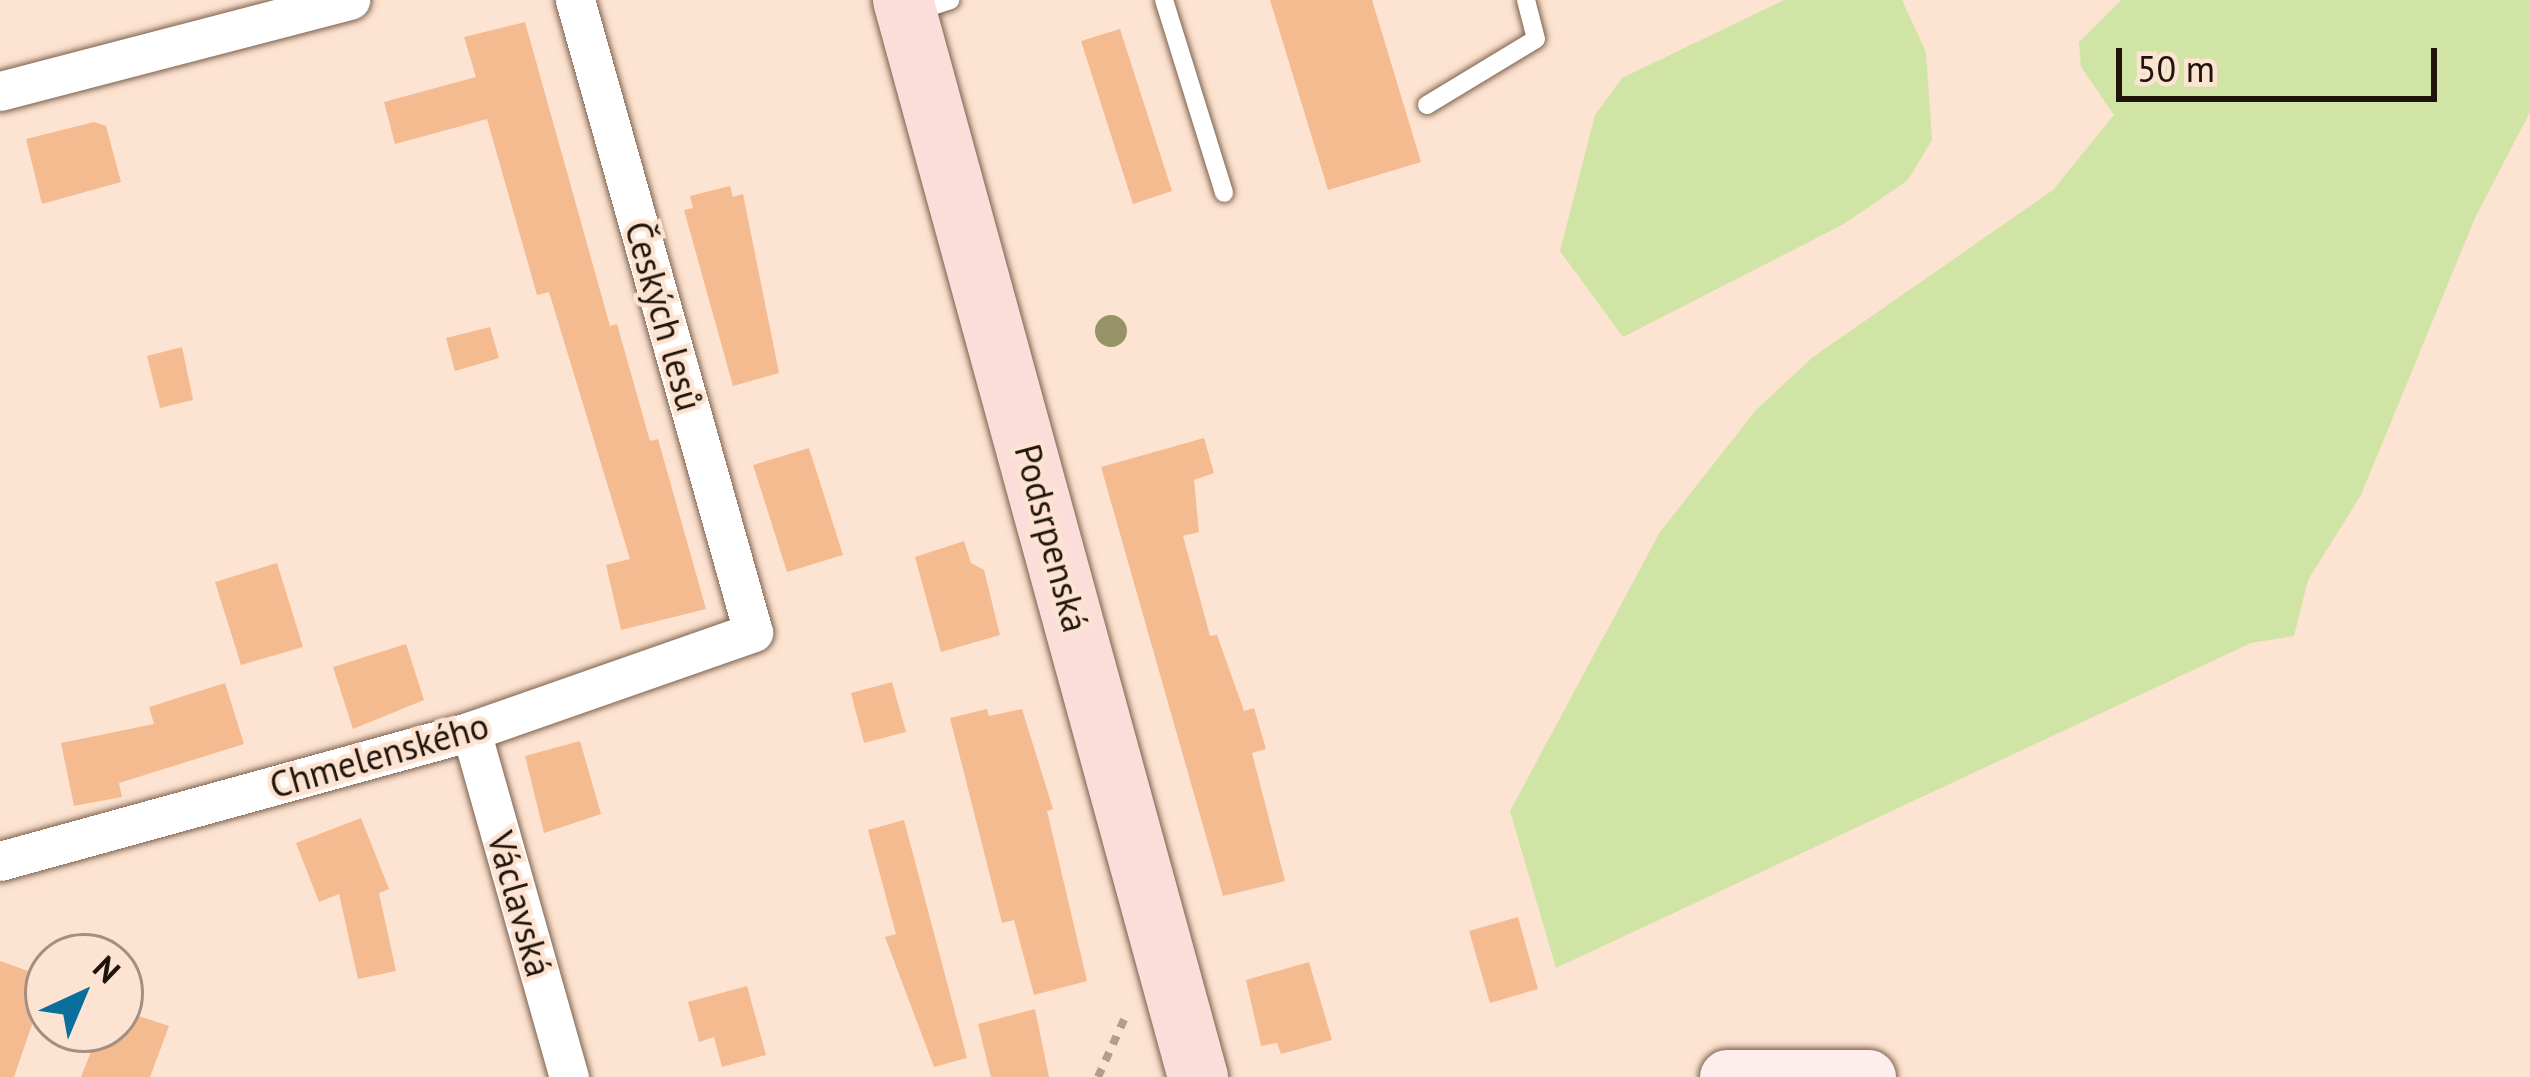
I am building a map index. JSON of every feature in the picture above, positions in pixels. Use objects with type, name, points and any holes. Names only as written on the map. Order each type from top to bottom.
[{"type":"main road","name":"Podsrpenská","points":[[920,5],[1198,1077]]},
{"type":"street","points":[[0,91],[350,0]]},
{"type":"street","name":"Českých lesů","points":[[575,0],[753,632]]},
{"type":"street","name":"Chmelenského","points":[[0,861],[471,731],[753,632]]},
{"type":"street","name":"Václavská","points":[[471,731],[569,1077]]},
{"type":"street","points":[[1727,1077],[1869,1077]]},
{"type":"lane","points":[[1164,0],[1225,193]]},
{"type":"lane","points":[[1427,105],[1537,39],[1526,0]]},
{"type":"green space","points":[[1784,0],[1902,0],[1926,52],[1932,140],[1908,180],[1844,224],[1623,337],[1560,251],[1595,115],[1622,78]]},
{"type":"green space","points":[[2121,0],[2530,0],[2530,112],[2475,218],[2361,495],[2308,580],[2294,636],[2251,643],[1556,968],[1510,811],[1660,532],[1756,410],[1813,357],[2053,190],[2114,115],[2081,67],[2079,42]]},
{"type":"building","points":[[1270,0],[1372,0],[1421,162],[1328,190]]},
{"type":"building","points":[[525,22],[610,326],[617,324],[650,441],[658,439],[706,609],[621,630],[606,565],[630,559],[549,292],[537,295],[487,119],[395,144],[384,102],[476,77],[464,37]]},
{"type":"building","points":[[1120,29],[1172,191],[1133,204],[1081,41]]},
{"type":"building","points":[[94,122],[106,126],[121,182],[42,204],[26,139]]},
{"type":"building","points":[[730,186],[733,197],[743,194],[779,373],[733,386],[684,210],[693,208],[690,196]]},
{"type":"building","points":[[490,327],[499,358],[455,371],[446,338]]},
{"type":"building","points":[[182,347],[193,400],[160,408],[147,356]]},
{"type":"building","points":[[1204,438],[1214,473],[1194,480],[1199,532],[1183,536],[1210,636],[1217,635],[1244,711],[1254,708],[1266,749],[1252,753],[1285,881],[1223,896],[1101,467]]},
{"type":"building","points":[[809,448],[843,555],[787,572],[753,465]]},
{"type":"building","points":[[964,541],[971,563],[984,570],[1000,635],[941,652],[915,557]]},
{"type":"building","points":[[277,563],[303,647],[241,665],[215,582]]},
{"type":"building","points":[[406,644],[424,700],[353,729],[333,667]]},
{"type":"building","points":[[892,682],[906,732],[864,743],[851,693]]},
{"type":"building","points":[[225,683],[244,744],[119,783],[122,797],[74,806],[61,743],[154,724],[149,707]]},
{"type":"building","points":[[987,709],[989,716],[1022,709],[1053,809],[1047,811],[1087,981],[1034,995],[1014,920],[1002,923],[950,718]]},
{"type":"building","points":[[580,741],[601,814],[544,833],[525,756]]},
{"type":"building","points":[[361,818],[389,889],[379,893],[396,971],[358,979],[339,894],[319,902],[296,843]]},
{"type":"building","points":[[904,820],[967,1058],[934,1067],[885,937],[896,934],[868,830]]},
{"type":"building","points":[[1518,917],[1538,989],[1490,1003],[1469,931]]},
{"type":"building","points":[[0,961],[24,970],[24,1048],[14,1077],[0,1077]]},
{"type":"building","points":[[1309,962],[1332,1040],[1281,1054],[1277,1043],[1261,1046],[1246,980]]},
{"type":"building","points":[[747,986],[766,1055],[722,1067],[714,1037],[699,1042],[688,1002]]},
{"type":"building","points":[[1035,1009],[1049,1077],[991,1077],[978,1024]]},
{"type":"building","points":[[144,1018],[169,1026],[150,1077],[81,1077],[90,1053],[144,1053]]}]
